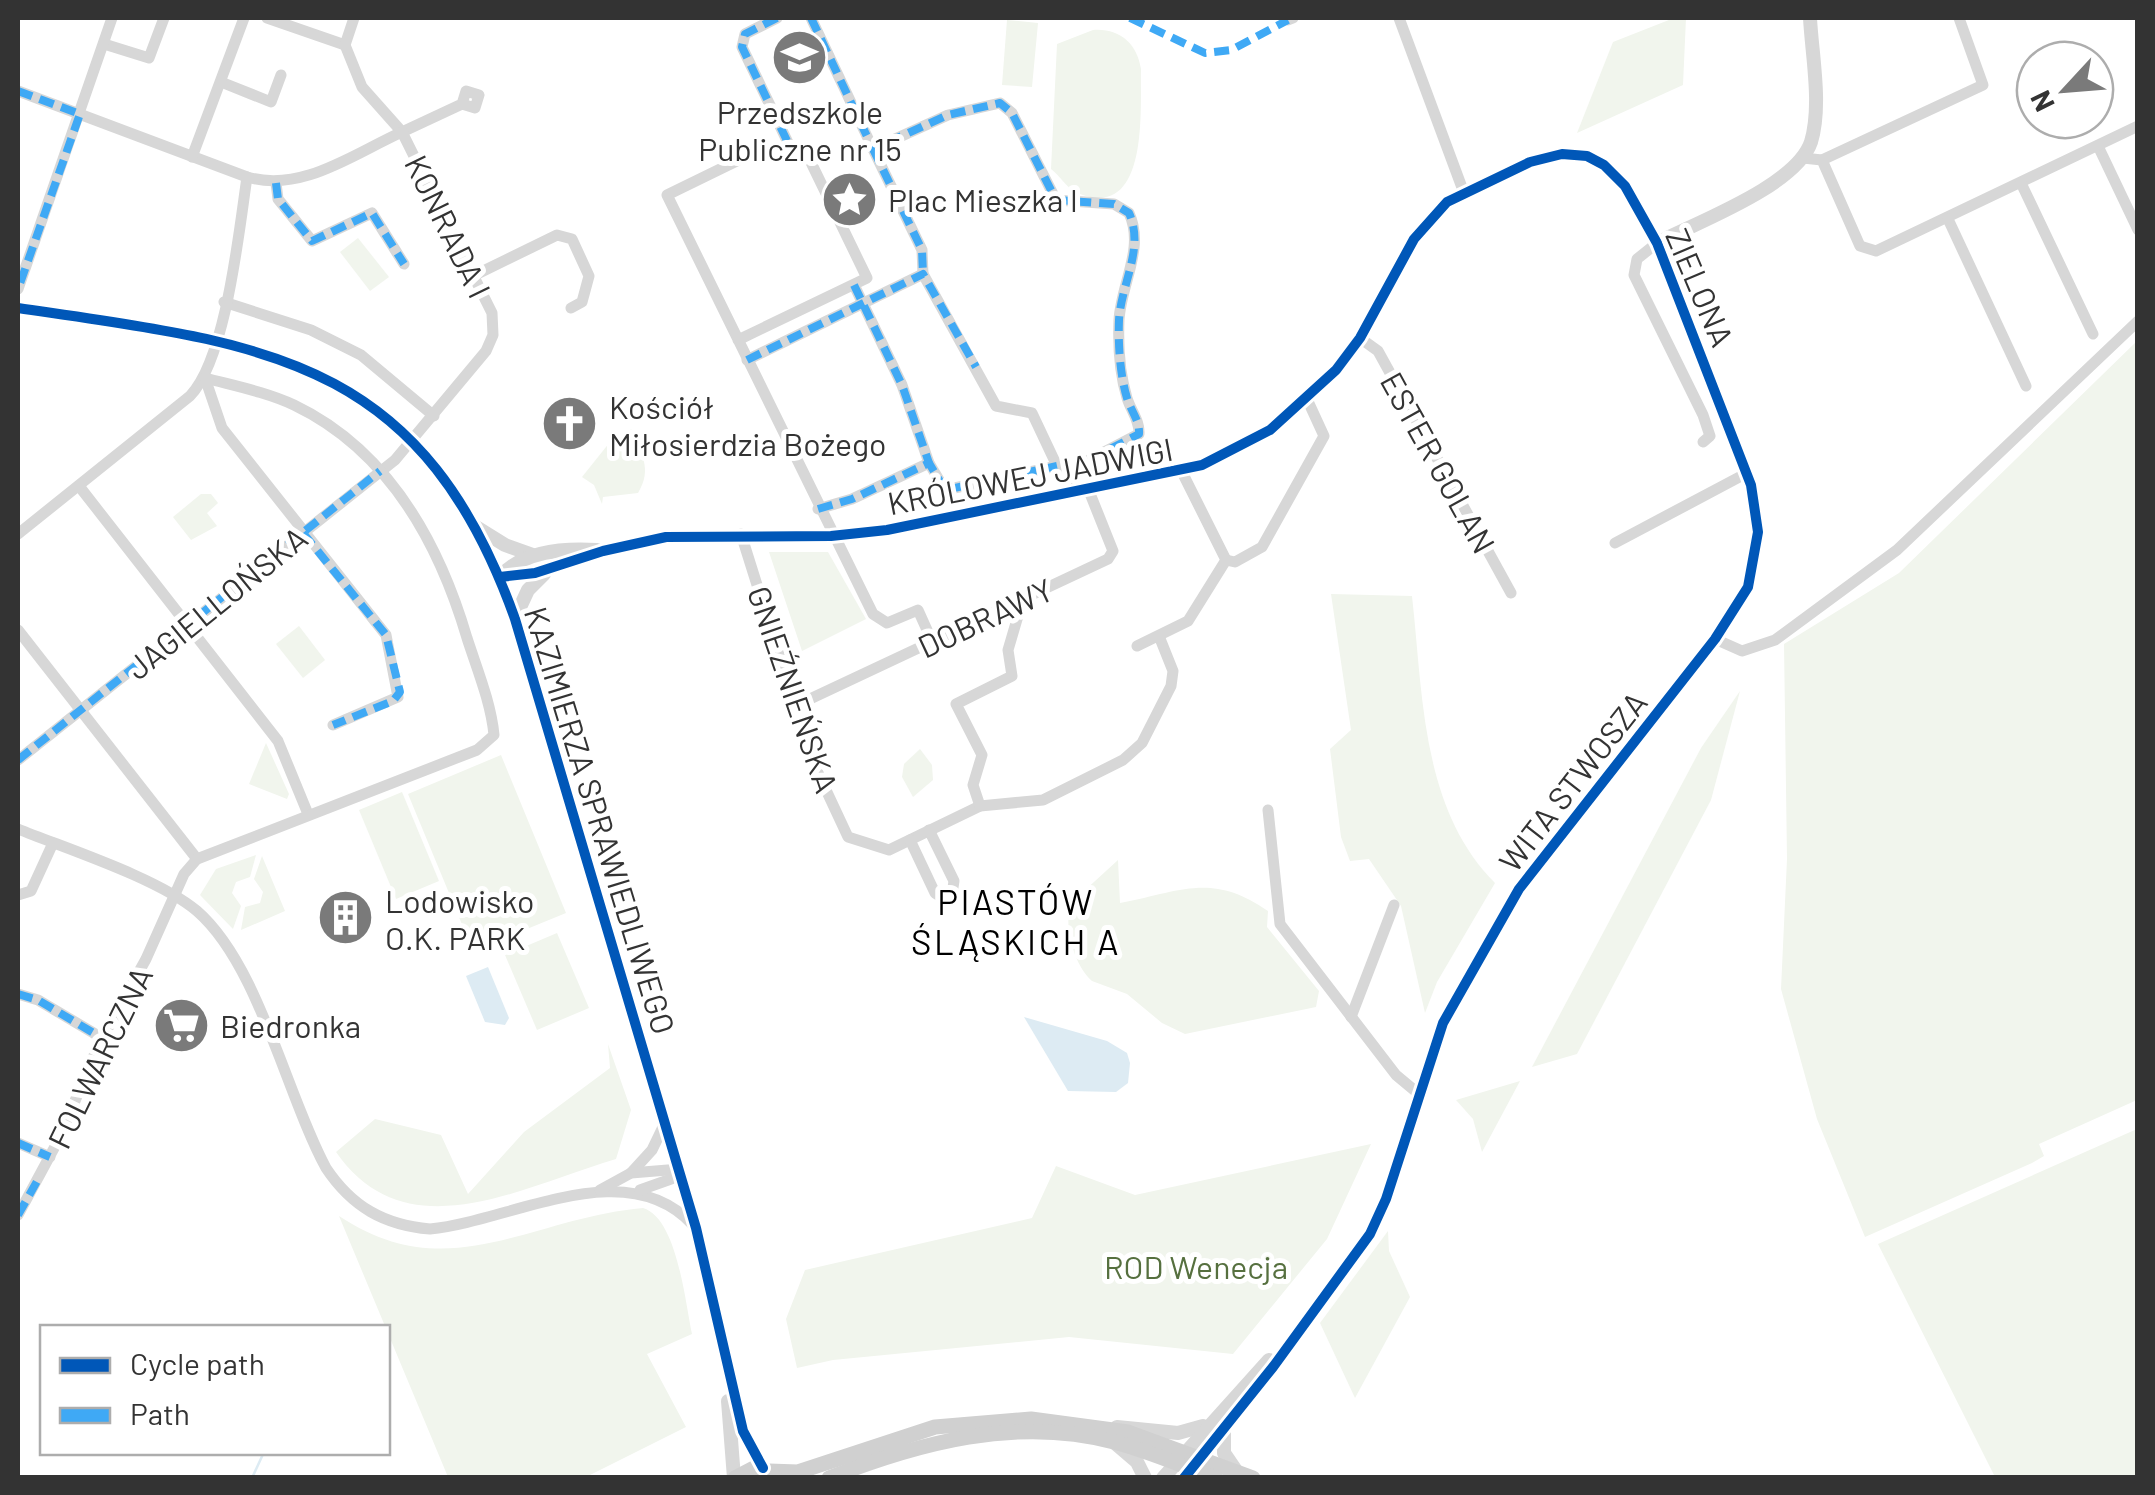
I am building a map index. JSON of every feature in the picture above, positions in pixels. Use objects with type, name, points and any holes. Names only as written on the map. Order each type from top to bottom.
[{"type":"main road","points":[[734,1478],[749,1468],[798,1472],[904,1434],[961,1423],[1031,1419],[1111,1434],[1179,1457],[1192,1468],[1216,1478]]},
{"type":"main road","points":[[828,1478],[908,1449],[988,1434],[1111,1434]]},
{"type":"main road","points":[[1192,1468],[1245,1475]]},
{"type":"street","points":[[18,289],[112,18]]},
{"type":"street","points":[[104,44],[149,58],[164,18]]},
{"type":"street","points":[[192,157],[244,18]]},
{"type":"street","points":[[267,18],[345,45]]},
{"type":"street","points":[[354,18],[345,45],[362,87],[402,132],[462,104]]},
{"type":"street","points":[[738,340],[867,278],[742,47],[746,34],[776,18]]},
{"type":"street","points":[[811,18],[922,250],[923,274],[999,408],[1032,413],[1062,469],[1083,492]]},
{"type":"street","points":[[1399,18],[1464,192]]},
{"type":"street","points":[[1703,442],[1710,436],[1703,415],[1634,275],[1638,259],[1656,243],[1776,182],[1804,158],[1814,128],[1810,18]]},
{"type":"street","points":[[1804,158],[1822,160],[1984,84],[1958,18]]},
{"type":"street","points":[[221,82],[272,102],[282,75]]},
{"type":"street","points":[[18,92],[192,157],[276,183],[278,199],[312,240],[372,213],[404,264]]},
{"type":"street","points":[[854,285],[902,385],[929,463],[945,490],[1062,469],[1139,434],[1124,386],[1120,337],[1121,294],[1132,267],[1134,234],[1129,214],[1114,204],[1056,200],[1012,112],[1000,103],[948,114],[873,150]]},
{"type":"street","points":[[1822,160],[1860,246],[1876,251],[2138,126]]},
{"type":"street","name":"KONRADA I","points":[[276,183],[302,178],[402,132],[492,314],[493,335],[486,351],[413,443]]},
{"type":"street","points":[[2098,146],[2138,230]]},
{"type":"street","points":[[798,149],[751,154],[667,195],[831,536],[878,620],[888,623],[918,610],[928,630]]},
{"type":"street","name":"ZIELONA","points":[[1360,338],[1414,239],[1433,214],[1464,192],[1543,157],[1587,156],[1604,165],[1626,186],[1656,243],[1748,472],[1758,532],[1748,587]]},
{"type":"street","points":[[18,534],[190,396],[205,378],[218,340],[247,176]]},
{"type":"street","points":[[2021,183],[2093,334]]},
{"type":"street","points":[[1948,218],[2026,386]]},
{"type":"street","points":[[473,276],[557,235],[572,240],[589,276],[582,302],[571,308]]},
{"type":"street","points":[[748,360],[923,274]]},
{"type":"street","points":[[224,302],[310,330],[361,355],[434,416]]},
{"type":"street","name":"KAZIMIERZA SPRAWIEDLIWEGO","points":[[18,308],[218,340],[307,368],[364,402],[413,443],[452,487],[500,577],[515,619],[666,1119],[746,1440],[769,1472]]},
{"type":"street","points":[[1714,639],[1742,651],[1775,640],[1898,550],[2138,321]]},
{"type":"street","name":"KRÓLOWEJ JADWIGI","points":[[500,577],[550,569],[603,551],[666,538],[741,534],[831,536],[886,530],[1182,472],[1254,440],[1307,399],[1360,338]]},
{"type":"street","name":"ESTER GOLAN","points":[[1360,338],[1378,350],[1511,593]]},
{"type":"street","points":[[18,630],[197,859],[476,750],[494,735],[446,568],[418,520],[380,472],[341,436],[296,406],[205,378]]},
{"type":"street","points":[[205,378],[222,428],[386,635],[400,692],[393,701],[333,725]]},
{"type":"street","points":[[1226,560],[1236,562],[1262,547],[1324,436],[1307,399]]},
{"type":"street","name":"JAGIELLOŃSKA","points":[[18,760],[413,443]]},
{"type":"street","points":[[818,509],[852,499],[929,463]]},
{"type":"street","points":[[1182,472],[1226,560]]},
{"type":"street","points":[[1615,543],[1748,472]]},
{"type":"street","points":[[79,486],[278,742],[308,814]]},
{"type":"street","name":"DOBRAWY","points":[[795,706],[1108,559],[1113,551],[1083,492]]},
{"type":"street","points":[[476,527],[506,545],[539,555]]},
{"type":"street","name":"GNIEŹNIEŃSKA","points":[[741,534],[816,770],[848,837],[889,850],[980,806],[1043,800],[1123,760],[1142,743],[1171,686],[1174,671],[1159,636]]},
{"type":"street","name":"KRÓLOWEJ JADWIGI","points":[[500,577],[517,561],[539,555],[603,551]]},
{"type":"street","points":[[1137,646],[1188,621],[1226,560]]},
{"type":"street","points":[[515,619],[528,590],[550,569]]},
{"type":"street","name":"WITA STWOSZA","points":[[1192,1468],[1370,1234],[1386,1199],[1457,993],[1519,889],[1714,639],[1748,587]]},
{"type":"street","points":[[980,806],[973,785],[982,755],[956,704],[1012,676],[1014,666],[1008,650],[1023,599]]},
{"type":"street","points":[[1268,810],[1280,924],[1396,1075],[1420,1096]]},
{"type":"street","points":[[18,829],[174,896],[196,910],[226,943],[313,1144],[340,1190],[356,1205],[404,1226],[430,1229],[596,1192],[632,1192],[666,1200],[696,1228]]},
{"type":"street","points":[[910,840],[936,893],[947,896],[955,888],[954,881],[930,830]]},
{"type":"street","points":[[18,895],[34,886],[53,843]]},
{"type":"street","name":"FOLWARCZNA","points":[[18,1215],[50,1157],[102,1038],[197,859]]},
{"type":"street","points":[[1350,1017],[1394,905]]},
{"type":"street","points":[[18,994],[38,1000],[102,1038]]},
{"type":"street","points":[[596,1192],[631,1173],[652,1150],[666,1119]]},
{"type":"street","points":[[18,1143],[50,1157]]},
{"type":"street","points":[[631,1173],[680,1169]]},
{"type":"street","points":[[632,1192],[670,1178],[680,1169]]},
{"type":"street","name":"WITA STWOSZA","points":[[1163,1478],[1208,1423],[1288,1342]]},
{"type":"street","name":"KAZIMIERZA SPRAWIEDLIWEGO","points":[[727,1375],[734,1478]]},
{"type":"street","points":[[1145,1478],[1137,1462],[1111,1434],[1138,1426],[1178,1433],[1208,1423]]},
{"type":"street","points":[[1224,1430],[1224,1453],[1245,1475]]},
{"type":"green space","points":[[1674,18],[1686,18],[1683,85],[1577,133],[1613,42]]},
{"type":"green space","points":[[1007,20],[1038,23],[1032,87],[1002,85]]},
{"type":"green space","points":[[1093,30],[1125,39],[1141,69],[1136,156],[1130,176],[1119,191],[1103,198],[1075,192],[1051,169],[1057,44]]},
{"type":"green space","points":[[358,238],[389,277],[370,291],[340,252]]},
{"type":"green space","points":[[2137,341],[2137,1100],[2039,1144],[2044,1156],[2032,1163],[1865,1237],[1817,1119],[1781,989],[1787,859],[1784,644],[1899,573]]},
{"type":"green space","points":[[631,429],[644,461],[642,484],[638,493],[603,497],[602,504],[594,485],[582,477],[614,437]]},
{"type":"green space","points":[[201,494],[211,494],[218,503],[207,513],[217,526],[191,540],[173,517]]},
{"type":"green space","points":[[769,552],[828,552],[866,619],[802,651]]},
{"type":"green space","points":[[1331,594],[1412,596],[1424,710],[1439,786],[1452,821],[1495,883],[1437,982],[1425,1013],[1401,906],[1369,859],[1350,861],[1341,837],[1330,749],[1351,730]]},
{"type":"green space","points":[[299,626],[325,660],[303,678],[276,644]]},
{"type":"green space","points":[[1740,691],[1711,800],[1577,1054],[1532,1067],[1701,748]]},
{"type":"green space","points":[[266,743],[289,794],[287,799],[249,784]]},
{"type":"green space","points":[[920,749],[932,765],[933,780],[913,797],[902,777],[904,764]]},
{"type":"green space","points":[[501,755],[566,913],[473,951],[408,794]]},
{"type":"green space","points":[[402,792],[439,881],[396,899],[359,810]]},
{"type":"green space","points":[[256,855],[250,877],[236,882],[232,893],[241,906],[233,929],[200,895],[216,869]]},
{"type":"green space","points":[[262,856],[285,911],[241,930],[245,907],[260,903],[263,892],[254,879]]},
{"type":"green space","points":[[1118,860],[1120,903],[1179,890],[1213,888],[1248,899],[1268,911],[1267,927],[1319,991],[1316,1007],[1185,1034],[1162,1023],[1127,994],[1092,981],[1075,955],[1069,934],[1069,912],[1071,903]]},
{"type":"green space","points":[[557,933],[589,1008],[537,1030],[505,955]]},
{"type":"green space","points":[[608,1044],[631,1110],[616,1159],[504,1196],[430,1206],[396,1200],[364,1182],[336,1152],[375,1119],[441,1135],[468,1194],[524,1132],[610,1068]]},
{"type":"green space","points":[[1520,1081],[1482,1152],[1473,1119],[1456,1100]]},
{"type":"green space","points":[[2137,1129],[2137,1477],[1995,1477],[1878,1244]]},
{"type":"green space","name":"ROD Wenecja","points":[[1371,1144],[1327,1239],[1233,1354],[1069,1337],[833,1360],[797,1368],[786,1319],[805,1270],[1032,1218],[1056,1166],[1135,1195]]},
{"type":"green space","points":[[643,1208],[655,1215],[672,1244],[692,1334],[647,1354],[686,1427],[586,1477],[448,1477],[390,1338],[390,1325],[385,1325],[339,1216],[379,1237],[417,1247],[453,1248],[489,1243],[602,1214]]},
{"type":"green space","points":[[1388,1231],[1389,1251],[1410,1297],[1355,1398],[1320,1323]]},
{"type":"shaded area","points":[[488,967],[509,1018],[505,1025],[485,1022],[466,976]]},
{"type":"shaded area","points":[[1024,1017],[1107,1041],[1127,1053],[1128,1083],[1116,1092],[1068,1091]]},
{"type":"waterway","points":[[252,1478],[263,1455]]},
{"type":"marked path","points":[[777,18],[745,34],[742,47],[791,149]]},
{"type":"marked path","points":[[811,18],[873,149],[948,115],[1000,103],[1012,113],[1056,200],[1114,204],[1129,213],[1133,253],[1119,320],[1119,349],[1125,389],[1139,434],[1066,472]]},
{"type":"marked path","points":[[1130,18],[1205,53],[1231,50],[1288,20]]},
{"type":"marked path","points":[[18,91],[80,114],[18,289]]},
{"type":"marked path","points":[[873,149],[922,250],[923,274]]},
{"type":"marked path","points":[[276,183],[278,199],[312,241],[372,213],[404,264]]},
{"type":"marked path","points":[[747,360],[923,274],[976,367]]},
{"type":"marked path","points":[[854,285],[902,385],[929,463]]},
{"type":"marked path","points":[[818,509],[852,499],[929,463],[945,490],[1057,466]]},
{"type":"marked path","points":[[18,760],[380,471]]},
{"type":"marked path","points":[[303,533],[386,635],[400,692],[393,701],[333,725]]},
{"type":"marked path","points":[[18,994],[38,1000],[102,1038]]},
{"type":"marked path","points":[[18,1143],[50,1157]]},
{"type":"marked path","points":[[18,1215],[40,1176]]},
{"type":"cycle path","points":[[500,577],[535,573],[603,551],[666,537],[831,536],[887,530],[1202,465],[1270,430],[1336,370],[1360,338],[1414,239],[1447,202],[1530,162],[1562,154],[1587,156],[1604,165],[1625,186],[1657,243],[1751,485],[1758,532],[1748,587],[1715,639],[1519,889],[1443,1023],[1386,1199],[1370,1234],[1273,1367],[1184,1478]]},
{"type":"cycle path","points":[[18,308],[186,335],[258,353],[323,378],[381,414],[432,464],[477,531],[515,619],[696,1228],[743,1431],[763,1468]]},
{"type":"place","name":"Przedszkole Publiczne nr 15","points":[[800,57]]},
{"type":"place","name":"Plac Mieszka I","points":[[849,199]]},
{"type":"place","name":"Kościół Miłosierdzia Bożego","points":[[570,424]]},
{"type":"place","name":"Lodowisko O.K. PARK","points":[[346,918]]},
{"type":"place","name":"Biedronka","points":[[181,1025]]},
{"type":"district","name":"PIASTÓW ŚLĄSKICH A","points":[[1016,921]]}]
